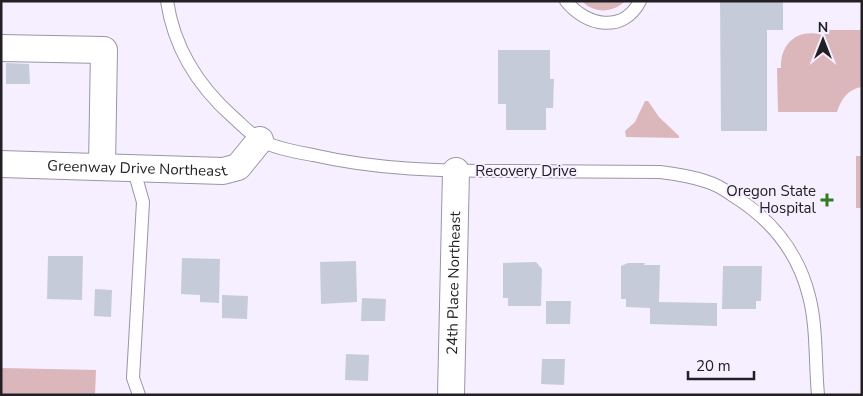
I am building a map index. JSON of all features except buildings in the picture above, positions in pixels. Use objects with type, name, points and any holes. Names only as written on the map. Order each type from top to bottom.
[{"type":"street","points":[[1,48],[104,50],[102,166]]},
{"type":"street","name":"Greenway Drive Northeast","points":[[1,164],[222,171],[238,167],[260,140]]},
{"type":"street","name":"24th Place Northeast","points":[[451,395],[456,171]]},
{"type":"lane","name":"Recovery Drive","points":[[167,1],[169,16],[180,47],[201,85],[217,103],[260,140],[292,151],[337,161],[378,167],[456,171],[660,172],[681,174],[707,181],[746,203],[764,217],[779,235],[793,253],[802,275],[809,296],[812,318],[818,395]]},
{"type":"lane","points":[[566,1],[575,12],[586,19],[600,23],[614,22],[627,16],[640,1]]},
{"type":"lane","points":[[133,167],[143,202],[133,378],[139,395]]},
{"type":"shaded area","points":[[582,1],[625,1],[609,10],[598,10]]},
{"type":"shaded area","points":[[817,30],[862,30],[862,87],[846,95],[837,112],[778,112],[777,68],[781,68],[781,59],[784,51],[787,45],[798,36],[814,33],[823,35]]},
{"type":"shaded area","points":[[645,101],[648,101],[659,117],[679,138],[626,137],[625,131],[635,122]]},
{"type":"shaded area","points":[[856,156],[862,156],[862,208],[856,208]]},
{"type":"shaded area","points":[[1,368],[96,370],[95,395],[1,395]]},
{"type":"place","name":"Oregon State Hospital","points":[[827,200]]}]
